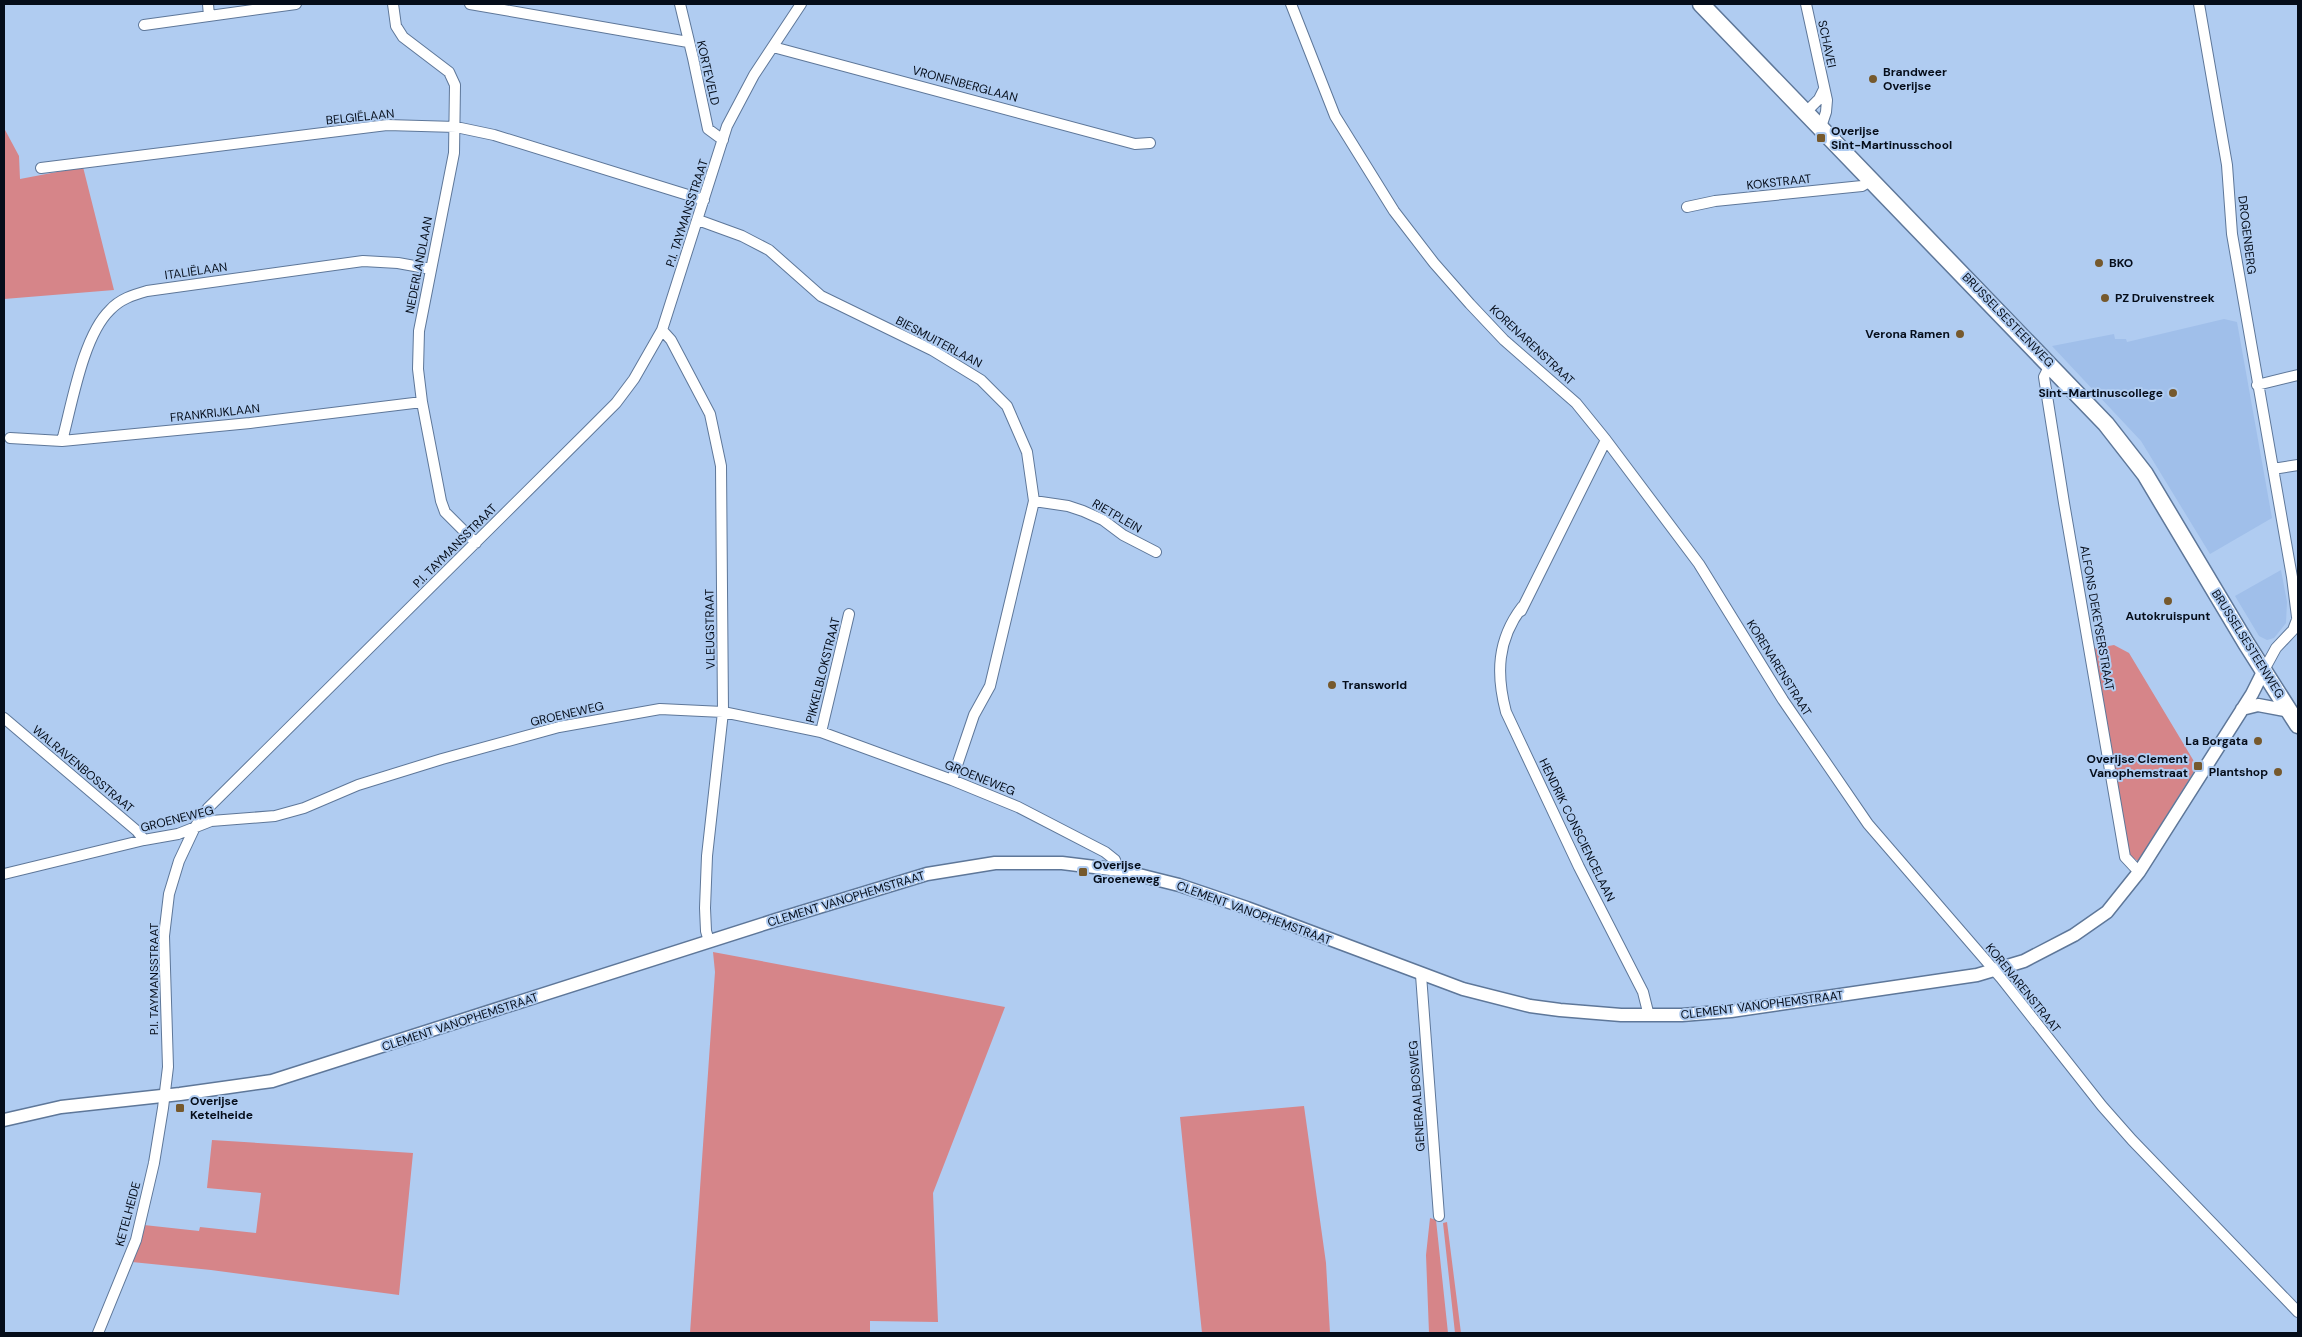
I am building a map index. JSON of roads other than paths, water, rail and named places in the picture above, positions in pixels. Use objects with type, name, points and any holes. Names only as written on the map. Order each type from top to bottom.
[{"type":"main road","name":"BRUSSELSESTEENWEG","points":[[1701,4],[2106,424],[2144,474],[2294,718]]},
{"type":"street","points":[[208,4],[209,16]]},
{"type":"street","points":[[144,25],[296,4]]},
{"type":"street","name":"NEDERLANDLAAN","points":[[393,4],[396,26],[403,37],[449,72],[455,85],[456,127],[454,152],[419,331],[418,369],[422,402],[445,512],[476,543]]},
{"type":"street","points":[[470,4],[688,42]]},
{"type":"street","name":"KORTEVELD","points":[[680,4],[708,128],[723,140]]},
{"type":"street","name":"P.I. TAYMANSSTRAAT","points":[[164,1096],[168,1067],[165,927],[169,894],[179,861],[195,827],[215,801],[616,402],[634,379],[662,330],[728,126],[754,75],[801,4]]},
{"type":"street","name":"KORENARENSTRAAT","points":[[1290,4],[1335,116],[1394,211],[1434,263],[1504,340],[1576,403],[1606,440],[1699,564],[1783,700],[1868,824],[1994,971],[2132,1140],[2298,1312]]},
{"type":"street","name":"SCHAVEI","points":[[1806,4],[1827,100],[1826,112],[1821,127]]},
{"type":"street","name":"DROGENBERG","points":[[2199,4],[2227,165],[2232,234],[2298,617]]},
{"type":"street","name":"VRONENBERGLAAN","points":[[773,47],[1135,144],[1150,143]]},
{"type":"street","points":[[1806,112],[1819,99],[1824,89]]},
{"type":"street","name":"BELGIËLAAN","points":[[40,168],[387,125],[456,127],[494,135],[552,152],[704,200]]},
{"type":"street","name":"KOKSTRAAT","points":[[1687,207],[1715,202],[1862,186],[1872,180]]},
{"type":"street","name":"BIESMUITERLAAN","points":[[698,220],[742,236],[768,250],[821,296],[932,350],[981,380],[1007,406],[1027,452],[1034,501],[990,686],[974,715],[952,780]]},
{"type":"street","name":"ITALIËLAAN","points":[[62,441],[88,346],[97,327],[109,310],[127,297],[147,291],[364,261],[398,263],[431,269]]},
{"type":"street","name":"VLEUGSTRAAT","points":[[662,330],[671,340],[710,414],[721,466],[723,712],[707,856],[705,908],[706,932],[709,941]]},
{"type":"street","name":"ALFONS DEKEYSERSTRAAT","points":[[2050,365],[2044,377],[2125,857],[2139,872]]},
{"type":"street","points":[[2257,385],[2298,375]]},
{"type":"street","name":"FRANKRIJKLAAN","points":[[10,438],[62,441],[422,402]]},
{"type":"street","name":"HENDRIK CONSCIENCELAAN","points":[[1606,440],[1522,607],[1503,651],[1499,666],[1499,686],[1506,712],[1579,867],[1643,992],[1649,1016]]},
{"type":"street","points":[[2272,469],[2298,465]]},
{"type":"street","name":"RIETPLEIN","points":[[1034,501],[1068,506],[1083,511],[1103,520],[1123,535],[1156,552]]},
{"type":"street","name":"PIKKELBLOKSTRAAT","points":[[821,732],[850,614]]},
{"type":"street","points":[[2264,670],[2276,648],[2293,630],[2298,617]]},
{"type":"street","name":"CLEMENT VANOPHEMSTRAAT","points":[[4,1120],[61,1107],[243,1086],[299,1073],[794,914],[936,873],[995,863],[1062,863],[1119,870],[1179,885],[1247,908],[1462,989],[1530,1006],[1593,1014],[1649,1016],[1731,1011],[1914,985],[1994,971],[2024,961],[2086,928],[2110,908],[2139,872],[2242,709],[2264,670]]},
{"type":"street","points":[[2242,709],[2258,705],[2294,718]]},
{"type":"street","name":"GROENEWEG","points":[[4,874],[144,840],[178,834],[211,821],[275,816],[304,808],[358,785],[559,726],[660,709],[723,712],[821,732],[952,780],[1018,807],[1105,852],[1114,860],[1119,870]]},
{"type":"street","name":"WALRAVENBOSSTRAAT","points":[[4,718],[137,831],[144,840]]},
{"type":"street","name":"GENERAALBOSWEG","points":[[1421,975],[1439,1216]]},
{"type":"street","name":"KETELHEIDE","points":[[98,1333],[136,1240],[154,1163],[164,1096]]},
{"type":"place","name":"Brandweer Overijse","points":[[1873,79]]},
{"type":"place","name":"Overijse Sint-Martinusschool","points":[[1821,138]]},
{"type":"place","name":"BKO","points":[[2099,263]]},
{"type":"place","name":"PZ Druivenstreek","points":[[2105,298]]},
{"type":"place","name":"Verona Ramen","points":[[1960,334]]},
{"type":"place","name":"Sint-Martinuscollege","points":[[2173,393]]},
{"type":"place","name":"Autokruispunt","points":[[2168,601]]},
{"type":"place","name":"Transworld","points":[[1332,685]]},
{"type":"place","name":"La Borgata","points":[[2258,741]]},
{"type":"place","name":"Overijse Clement Vanophemstraat","points":[[2198,766]]},
{"type":"place","name":"Plantshop","points":[[2278,772]]},
{"type":"place","name":"Overijse Groeneweg","points":[[1083,872]]},
{"type":"place","name":"Overijse Ketelheide","points":[[180,1108]]}]
